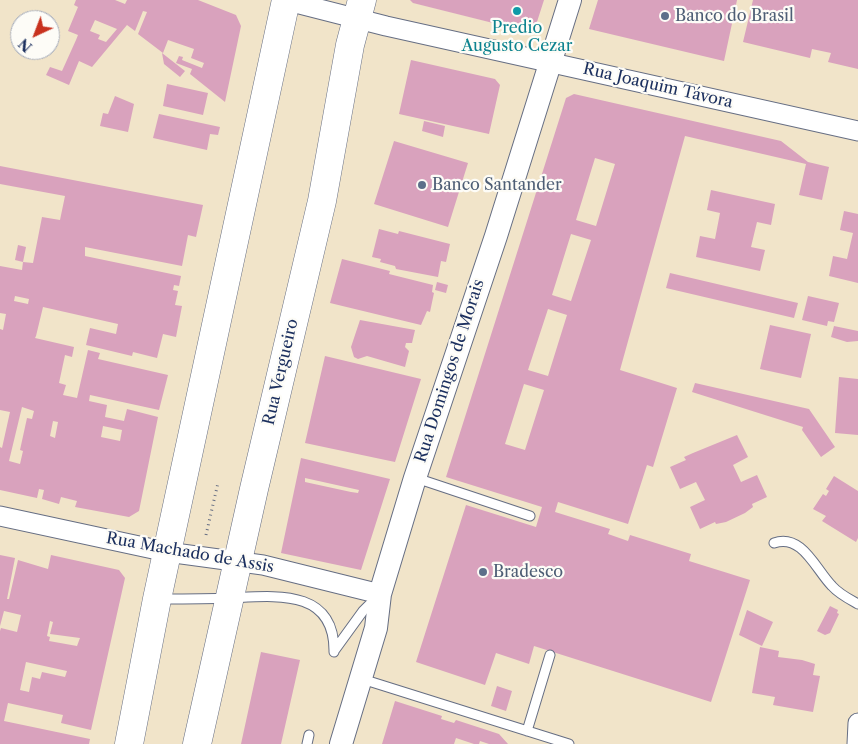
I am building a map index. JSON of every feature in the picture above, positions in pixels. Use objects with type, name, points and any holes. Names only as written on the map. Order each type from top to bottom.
[{"type":"main road","points":[[129,744],[157,599],[285,0]]},
{"type":"main road","name":"Rua Vergueiro","points":[[197,744],[322,200],[359,9]]},
{"type":"street","name":"Rua Joaquim Távora","points":[[285,0],[359,9],[550,62],[858,131]]},
{"type":"street","name":"Rua Domingos de Morais","points":[[340,744],[376,628],[380,594],[415,478],[570,0]]},
{"type":"street","name":"Rua Machado de Assis","points":[[0,516],[167,552],[238,560],[380,594]]},
{"type":"street","points":[[857,744],[858,723]]},
{"type":"lane","points":[[415,478],[530,516]]},
{"type":"lane","points":[[774,543],[781,540],[790,541],[809,556],[833,588],[858,604]]},
{"type":"lane","points":[[157,599],[265,596],[287,597],[303,601],[318,609],[329,623],[334,637],[334,652],[363,611],[380,594]]},
{"type":"lane","points":[[527,731],[550,655]]},
{"type":"lane","points":[[360,679],[569,744]]},
{"type":"path","points":[[206,535],[218,483]]},
{"type":"building","points":[[76,0],[115,0],[125,4],[127,0],[198,0],[236,15],[241,26],[225,102],[190,74],[192,69],[176,63],[179,56],[183,57],[182,60],[202,68],[204,63],[191,58],[194,49],[168,40],[163,53],[138,34],[147,12],[143,11],[135,31],[127,25],[92,67],[79,61],[69,85],[46,75],[50,67],[62,71],[78,35],[68,31],[78,7],[74,5]],"holes":[[[95,20],[117,29],[106,42],[98,39],[100,35],[90,31]]]},
{"type":"building","points":[[410,0],[544,0],[535,28],[529,32],[413,3]]},
{"type":"building","points":[[598,0],[737,0],[724,61],[589,29]]},
{"type":"building","points":[[753,0],[858,0],[858,69],[828,62],[831,53],[812,49],[810,58],[743,42]]},
{"type":"building","points":[[162,53],[185,71],[180,77],[164,64]]},
{"type":"building","points":[[411,60],[495,79],[500,85],[489,134],[399,114]]},
{"type":"building","points":[[167,84],[208,93],[203,115],[163,106]]},
{"type":"building","points":[[574,94],[781,141],[808,162],[829,167],[822,200],[799,195],[806,164],[685,136],[620,370],[677,388],[653,467],[647,465],[628,524],[558,502],[555,512],[610,529],[608,534],[628,541],[630,535],[691,554],[689,561],[750,580],[711,702],[534,646],[529,664],[496,653],[485,685],[416,662],[466,505],[536,527],[542,507],[446,477],[566,98]],"holes":[[[595,158],[615,164],[596,226],[576,220]],[[571,234],[591,240],[571,301],[552,295]],[[548,309],[567,315],[548,376],[528,370]],[[524,384],[544,390],[525,450],[505,444]]]},
{"type":"building","points":[[115,96],[134,104],[128,132],[100,126],[103,113],[108,114]]},
{"type":"building","points":[[159,114],[220,127],[218,135],[210,134],[207,150],[153,138]]},
{"type":"building","points":[[424,121],[445,126],[443,137],[422,131]]},
{"type":"building","points":[[394,141],[468,163],[448,227],[374,204]]},
{"type":"building","points":[[0,166],[203,205],[196,237],[188,235],[182,266],[85,247],[85,256],[181,276],[179,286],[174,285],[173,290],[178,291],[175,305],[182,306],[176,337],[163,334],[157,358],[133,352],[132,356],[86,345],[90,328],[116,334],[118,324],[43,307],[35,338],[74,347],[72,357],[65,355],[59,383],[66,385],[63,395],[77,398],[88,350],[100,353],[98,359],[168,375],[159,410],[90,395],[89,401],[107,405],[105,417],[124,421],[127,409],[158,417],[139,511],[129,517],[75,507],[77,501],[61,497],[59,504],[42,499],[44,490],[39,489],[37,498],[0,490],[0,447],[2,448],[10,412],[0,410],[0,329],[3,330],[6,314],[0,313],[0,266],[22,270],[23,262],[33,263],[42,217],[60,220],[65,196],[0,184]],"holes":[[[15,296],[29,299],[28,304],[14,301]],[[22,407],[34,411],[32,419],[27,418],[20,450],[23,451],[20,464],[9,461]],[[53,421],[58,422],[55,438],[50,436]],[[103,426],[122,430],[120,441],[101,437]]]},
{"type":"building","points":[[711,190],[775,204],[771,225],[757,222],[751,247],[765,250],[760,271],[696,257],[700,236],[715,239],[720,213],[707,210]]},
{"type":"building","points":[[844,211],[858,214],[858,283],[829,276],[833,256],[847,259],[853,233],[840,230]]},
{"type":"building","points":[[379,229],[398,234],[399,231],[450,244],[446,262],[441,261],[438,277],[396,269],[395,266],[380,262],[381,259],[372,257]]},
{"type":"building","points":[[18,245],[26,247],[23,262],[15,260]]},
{"type":"building","points":[[342,259],[390,271],[389,274],[433,285],[432,292],[434,293],[430,312],[427,311],[421,325],[330,303]]},
{"type":"building","points":[[670,273],[798,303],[794,318],[666,288]]},
{"type":"building","points":[[437,282],[448,285],[446,293],[435,290]]},
{"type":"building","points":[[808,296],[839,303],[834,322],[828,321],[827,326],[802,320]]},
{"type":"building","points":[[360,320],[415,330],[412,343],[406,343],[405,347],[409,351],[405,367],[367,356],[358,359],[354,357],[351,347]]},
{"type":"building","points":[[770,325],[811,334],[801,378],[760,369]]},
{"type":"building","points":[[834,326],[858,331],[858,341],[847,342],[831,337]]},
{"type":"building","points":[[325,356],[421,379],[395,462],[305,443]]},
{"type":"building","points":[[839,377],[858,379],[858,435],[835,433]]},
{"type":"building","points":[[695,383],[809,409],[835,447],[821,457],[802,430],[803,427],[692,392]]},
{"type":"building","points":[[737,435],[748,457],[733,465],[741,482],[757,475],[767,497],[752,504],[753,507],[745,513],[726,522],[716,524],[715,522],[700,529],[690,507],[705,500],[696,482],[680,489],[670,467],[686,460],[684,457]]},
{"type":"building","points":[[301,458],[390,479],[361,570],[281,553]],"holes":[[[305,478],[359,490],[358,493],[351,492],[305,482]]]},
{"type":"building","points":[[834,476],[858,491],[858,538],[856,542],[822,521],[826,516],[813,509],[823,494],[826,496],[829,491],[826,489]]},
{"type":"building","points":[[0,555],[15,558],[7,599],[9,599],[18,560],[48,569],[51,555],[119,570],[125,578],[91,730],[61,723],[63,715],[8,703],[4,721],[90,739],[89,744],[0,744],[0,631],[1,628],[17,632],[21,615],[4,611],[0,626]],"holes":[[[50,621],[53,622],[50,634],[80,638],[77,646],[49,641],[50,637],[47,636]],[[26,662],[67,671],[65,677],[42,672],[40,679],[32,677],[29,692],[20,690]]]},
{"type":"building","points":[[830,606],[838,610],[837,613],[839,614],[830,633],[825,635],[817,631]]},
{"type":"building","points":[[747,610],[773,622],[762,646],[739,635]]},
{"type":"building","points":[[760,647],[779,651],[778,657],[802,660],[815,664],[813,675],[820,676],[813,712],[773,705],[775,697],[752,693]]},
{"type":"building","points":[[261,652],[300,660],[281,744],[241,744]]},
{"type":"building","points":[[497,686],[512,691],[506,711],[491,706]]},
{"type":"building","points":[[395,701],[442,716],[441,719],[454,723],[456,720],[499,734],[508,744],[489,744],[480,741],[479,744],[474,744],[456,738],[454,744],[382,744]]},
{"type":"place","name":"Predio Augusto Cezar","points":[[517,11]]},
{"type":"place","name":"Banco do Brasil","points":[[665,16]]},
{"type":"place","name":"Banco Santander","points":[[422,185]]},
{"type":"place","name":"Bradesco","points":[[483,572]]}]
